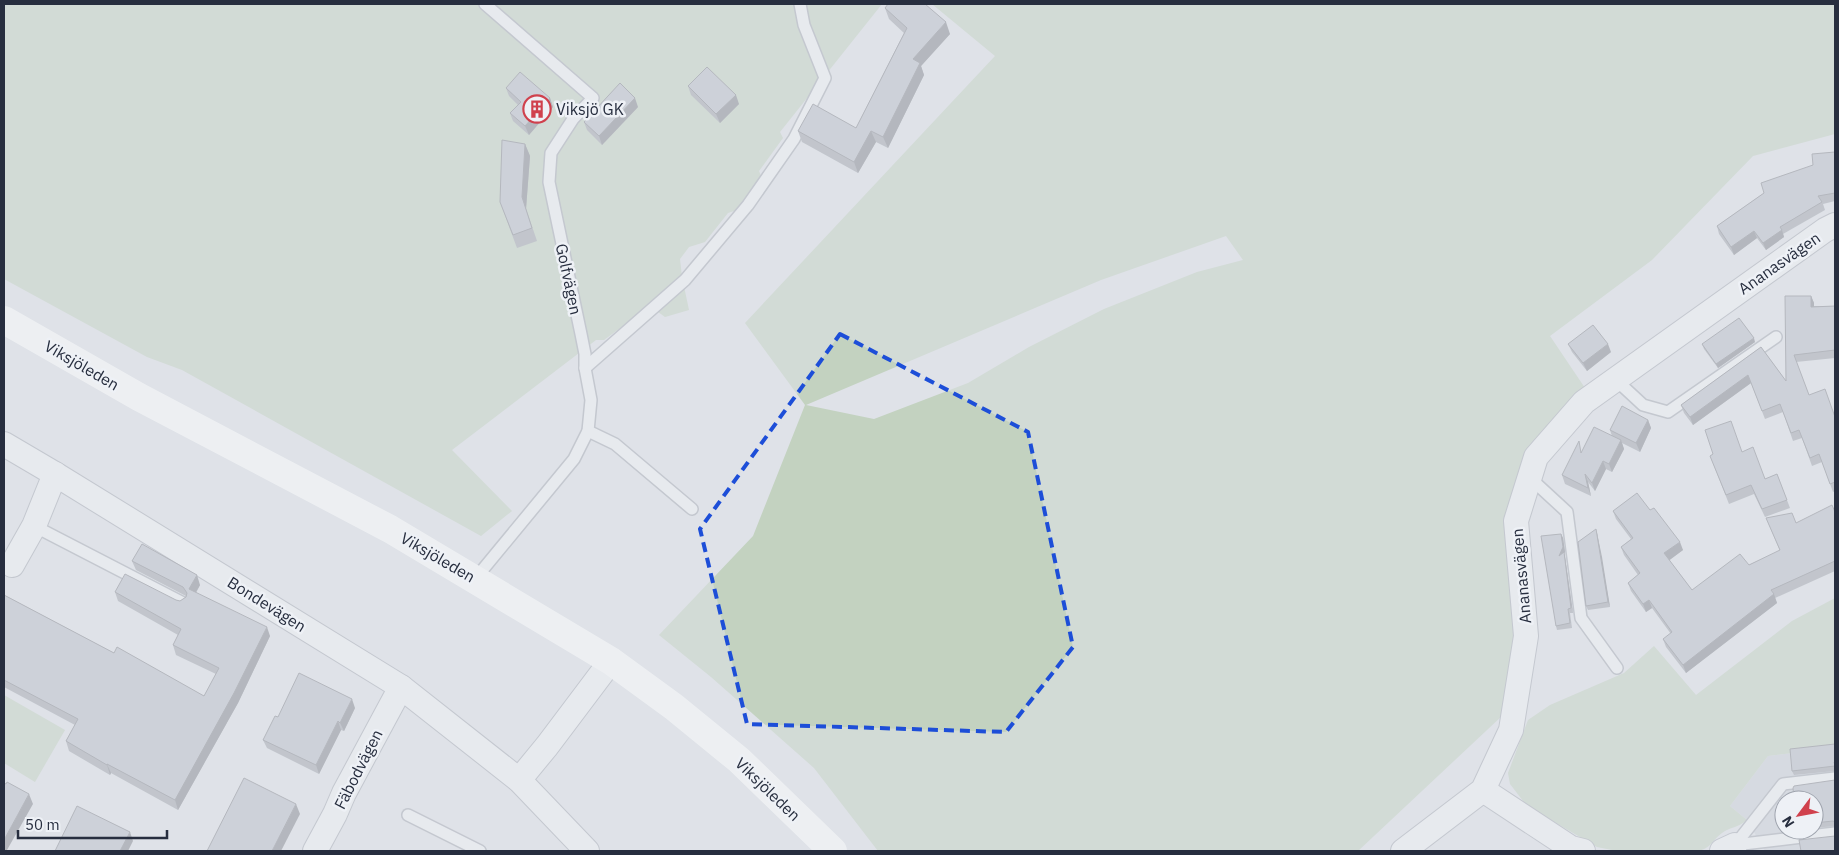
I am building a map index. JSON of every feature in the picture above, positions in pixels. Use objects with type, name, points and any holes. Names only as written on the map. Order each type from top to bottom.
[{"type":"main road","name":"Viksjöleden","points":[[4,320],[140,397],[390,529],[610,661],[674,707],[740,760],[833,851]]},
{"type":"street","name":"Ananasvägen","points":[[1403,851],[1483,790],[1511,730],[1526,636],[1516,521],[1536,457],[1584,402],[1818,235],[1835,225]]},
{"type":"street","name":"Bondevägen","points":[[4,444],[401,687],[518,780],[587,851]]},
{"type":"street","points":[[12,564],[34,526],[55,474]]},
{"type":"street","points":[[518,780],[547,746],[610,661]]},
{"type":"street","name":"Fäbodvägen","points":[[315,851],[401,687]]},
{"type":"street","points":[[1483,790],[1571,848],[1584,851]]},
{"type":"lane","name":"Golfvägen","points":[[475,579],[574,459],[588,431],[591,400],[585,368],[585,354],[548,182],[551,153],[573,119],[593,98],[485,4]]},
{"type":"lane","points":[[585,368],[685,280],[748,205],[794,139],[825,78],[804,25],[800,4]]},
{"type":"lane","points":[[1616,380],[1643,405],[1668,412],[1776,337]]},
{"type":"lane","points":[[588,431],[615,444],[692,508]]},
{"type":"lane","points":[[1529,478],[1567,512],[1581,618],[1617,668]]},
{"type":"lane","points":[[34,526],[183,603]]},
{"type":"lane","points":[[1732,849],[1783,784],[1835,778]]},
{"type":"lane","points":[[408,815],[480,851]]},
{"type":"lane","points":[[1732,849],[1835,833]]},
{"type":"highlighted area","points":[[840,334],[1028,432],[1073,647],[1006,732],[747,724],[700,529]]},
{"type":"shaded area","points":[[1835,748],[1835,851],[1765,851],[1747,820],[1730,806],[1768,756]]},
{"type":"green space","name":"Viksjö GK","points":[[4,4],[882,4],[780,132],[783,138],[759,171],[766,188],[752,205],[728,213],[705,242],[689,247],[680,259],[689,310],[665,317],[650,306],[604,340],[596,340],[452,450],[512,511],[481,536],[182,370],[147,357],[4,279]]},
{"type":"green space","points":[[932,4],[1835,4],[1835,134],[1753,156],[1652,260],[1550,336],[1585,388],[1552,420],[1527,454],[1516,634],[1503,715],[1358,851],[878,851],[814,768],[711,677],[659,635],[753,536],[805,405],[745,323],[995,56]],"holes":[[[1226,236],[1243,260],[1197,272],[1104,309],[1029,347],[968,383],[874,419],[806,405],[1101,280]]]},
{"type":"green space","points":[[1835,598],[1835,748],[1768,756],[1730,806],[1747,820],[1722,833],[1708,847],[1697,851],[1617,851],[1597,847],[1527,806],[1510,784],[1508,773],[1528,720],[1550,705],[1624,673],[1654,646],[1696,695],[1792,621]]},
{"type":"green space","points":[[4,695],[65,730],[35,782],[4,763]]},
{"type":"building","points":[[888,4],[925,4],[946,22],[913,59],[920,63],[883,137],[871,131],[854,162],[798,131],[813,104],[856,128],[907,28],[885,8]]},
{"type":"building","points":[[707,67],[736,95],[716,114],[688,86]]},
{"type":"building","name":"Viksjö GK","points":[[520,72],[550,98],[525,126],[510,113],[521,102],[506,88]]},
{"type":"building","points":[[620,83],[635,98],[599,136],[584,122]]},
{"type":"building","points":[[502,140],[525,144],[522,197],[532,228],[513,235],[500,202]]},
{"type":"building","points":[[1835,152],[1835,193],[1818,196],[1822,202],[1780,227],[1782,230],[1763,243],[1754,231],[1731,247],[1717,226],[1764,193],[1761,183],[1813,165],[1812,154]]},
{"type":"building","points":[[1785,296],[1811,296],[1811,307],[1835,306],[1835,350],[1794,355],[1809,395],[1825,389],[1835,417],[1835,482],[1830,484],[1819,454],[1810,458],[1799,430],[1791,433],[1780,404],[1762,411],[1748,375],[1690,417],[1681,405],[1761,347],[1786,381]]},
{"type":"building","points":[[1739,318],[1754,338],[1716,364],[1702,344]]},
{"type":"building","points":[[1593,325],[1608,344],[1583,363],[1568,344]]},
{"type":"building","points":[[1622,406],[1648,420],[1636,443],[1610,430]]},
{"type":"building","points":[[1731,421],[1742,452],[1753,447],[1765,479],[1777,474],[1787,500],[1762,509],[1751,485],[1726,495],[1710,456],[1713,454],[1705,430]]},
{"type":"building","points":[[1594,427],[1621,440],[1609,464],[1603,461],[1592,483],[1585,474],[1588,488],[1562,475],[1579,441],[1581,453]]},
{"type":"building","points":[[1637,493],[1650,510],[1654,508],[1680,542],[1664,553],[1692,590],[1740,554],[1749,565],[1780,550],[1766,518],[1792,513],[1796,523],[1832,505],[1835,512],[1835,561],[1771,590],[1774,594],[1683,665],[1663,639],[1672,632],[1649,600],[1643,604],[1628,583],[1640,573],[1621,547],[1633,538],[1613,511]]},
{"type":"building","points":[[1596,529],[1608,602],[1586,606],[1578,542]]},
{"type":"building","points":[[1561,534],[1563,547],[1559,556],[1564,552],[1571,608],[1568,609],[1570,623],[1556,626],[1541,536]]},
{"type":"building","points":[[142,544],[197,575],[189,589],[267,627],[234,693],[175,800],[107,765],[66,741],[78,719],[4,680],[4,595],[114,653],[117,647],[204,696],[219,668],[173,645],[181,629],[115,592],[125,574],[176,600],[180,601],[186,597],[187,593],[183,587],[132,561]]},
{"type":"building","points":[[299,673],[352,699],[340,723],[338,721],[316,765],[263,740],[275,716],[278,717]]},
{"type":"building","points":[[1835,744],[1835,766],[1792,771],[1790,749]]},
{"type":"building","points":[[244,778],[296,804],[272,851],[207,851]]},
{"type":"building","points":[[1835,780],[1835,822],[1824,822],[1824,790],[1793,790],[1794,786]]},
{"type":"building","points":[[7,782],[29,794],[4,840],[4,783],[6,784]]},
{"type":"building","points":[[77,806],[130,832],[120,851],[55,851]]},
{"type":"building","points":[[1835,836],[1835,851],[1801,851],[1799,840],[1824,840],[1824,837]]},
{"type":"place","name":"Viksjö GK","points":[[537,109]]}]
